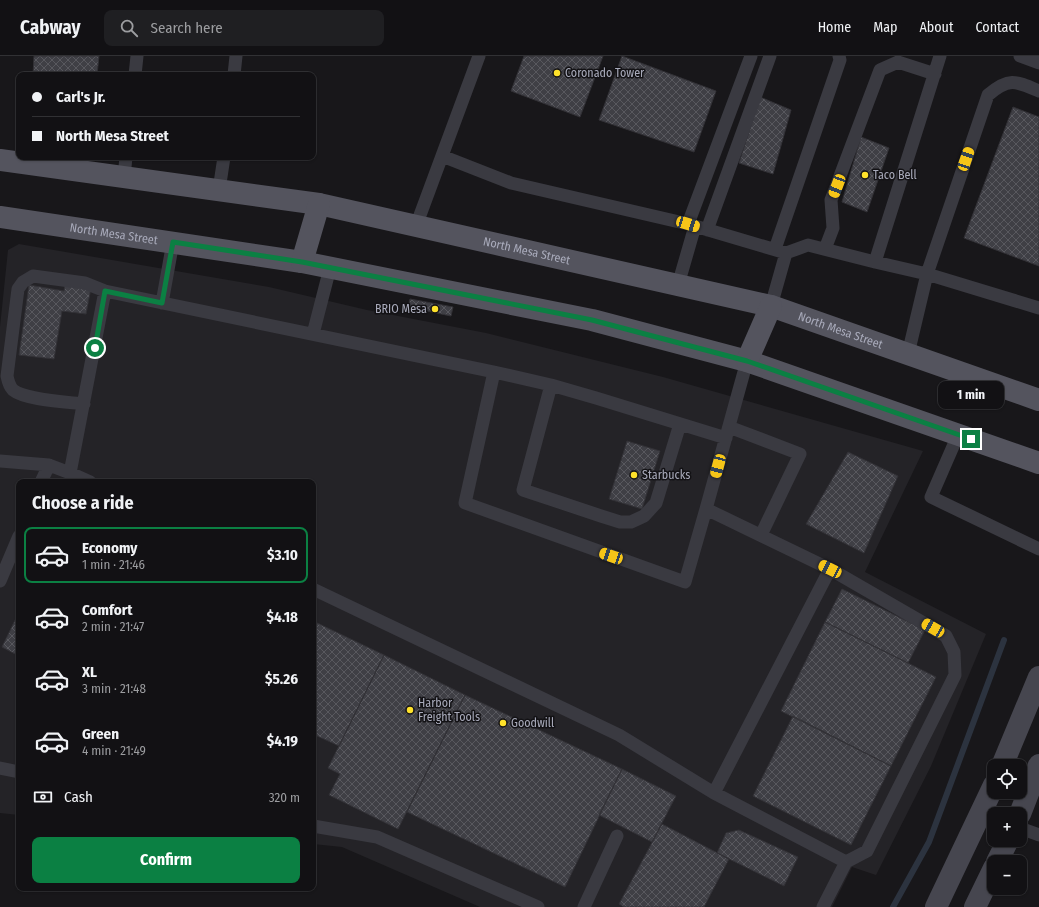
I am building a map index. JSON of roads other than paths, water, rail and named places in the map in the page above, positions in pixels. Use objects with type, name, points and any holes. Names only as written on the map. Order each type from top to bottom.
[{"type":"main road","name":"North Mesa Street","points":[[0,160],[125,167],[219,190],[319,204],[771,306],[1039,400]]},
{"type":"main road","points":[[302,262],[319,204]]},
{"type":"main road","name":"North Mesa Street","points":[[0,217],[302,262],[592,320],[747,361],[1039,463]]},
{"type":"main road","points":[[747,361],[771,306]]},
{"type":"main road","points":[[1005,759],[1039,677]]},
{"type":"main road","points":[[1023,807],[1039,765]]},
{"type":"main road","points":[[936,907],[987,815]]},
{"type":"main road","points":[[975,907],[987,882]]},
{"type":"lane","points":[[135,72],[137,56]]},
{"type":"lane","points":[[234,72],[236,56]]},
{"type":"lane","points":[[416,226],[478,56]]},
{"type":"lane","points":[[678,286],[750,56]]},
{"type":"lane","points":[[697,227],[770,56]]},
{"type":"lane","points":[[771,306],[781,251],[840,60],[839,56]]},
{"type":"lane","points":[[875,262],[940,56]]},
{"type":"lane","points":[[1020,56],[1039,63]]},
{"type":"lane","points":[[825,249],[833,228],[831,200],[880,70],[898,62],[935,74]]},
{"type":"lane","points":[[908,354],[927,274],[988,95],[998,86],[1009,82],[1020,82],[1039,91]]},
{"type":"lane","points":[[442,156],[511,183],[697,227],[781,251],[808,244],[927,274],[1039,308]]},
{"type":"lane","points":[[219,190],[224,160]]},
{"type":"lane","points":[[162,303],[173,242]]},
{"type":"lane","points":[[313,334],[330,268]]},
{"type":"lane","points":[[84,404],[25,396],[12,389],[8,383],[7,376],[18,289],[23,282],[33,276],[85,283],[105,291],[551,385],[680,424],[727,432],[800,454],[761,535]]},
{"type":"lane","points":[[70,473],[105,291]]},
{"type":"lane","points":[[494,372],[465,503],[685,582],[747,361]]},
{"type":"lane","points":[[551,385],[523,490],[620,522],[630,522],[644,516],[656,503],[680,424]]},
{"type":"lane","points":[[958,435],[930,497],[1039,549]]},
{"type":"lane","points":[[0,461],[49,465],[83,479]]},
{"type":"lane","points":[[43,479],[49,465]]},
{"type":"lane","points":[[706,508],[830,569],[946,636],[954,652],[955,676],[867,851],[846,862],[823,907]]},
{"type":"lane","points":[[0,581],[16,543]]},
{"type":"lane","points":[[714,793],[830,569]]},
{"type":"lane","points":[[316,590],[619,735],[714,793],[846,862]]},
{"type":"lane","points":[[0,768],[16,771]]},
{"type":"lane","points":[[316,827],[377,837],[538,907]]},
{"type":"lane","points":[[1027,831],[1039,835]]},
{"type":"lane","points":[[584,907],[617,836]]},
{"type":"waterway","points":[[893,907],[929,842],[1004,640]]},
{"type":"place","name":"Coronado Tower","points":[[557,73]]},
{"type":"place","name":"Taco Bell","points":[[865,175]]},
{"type":"place","name":"BRIO Mesa","points":[[435,309]]},
{"type":"place","name":"Starbucks","points":[[634,475]]},
{"type":"place","name":"Harbor Freight Tools","points":[[410,710]]},
{"type":"place","name":"Goodwill","points":[[503,723]]}]
